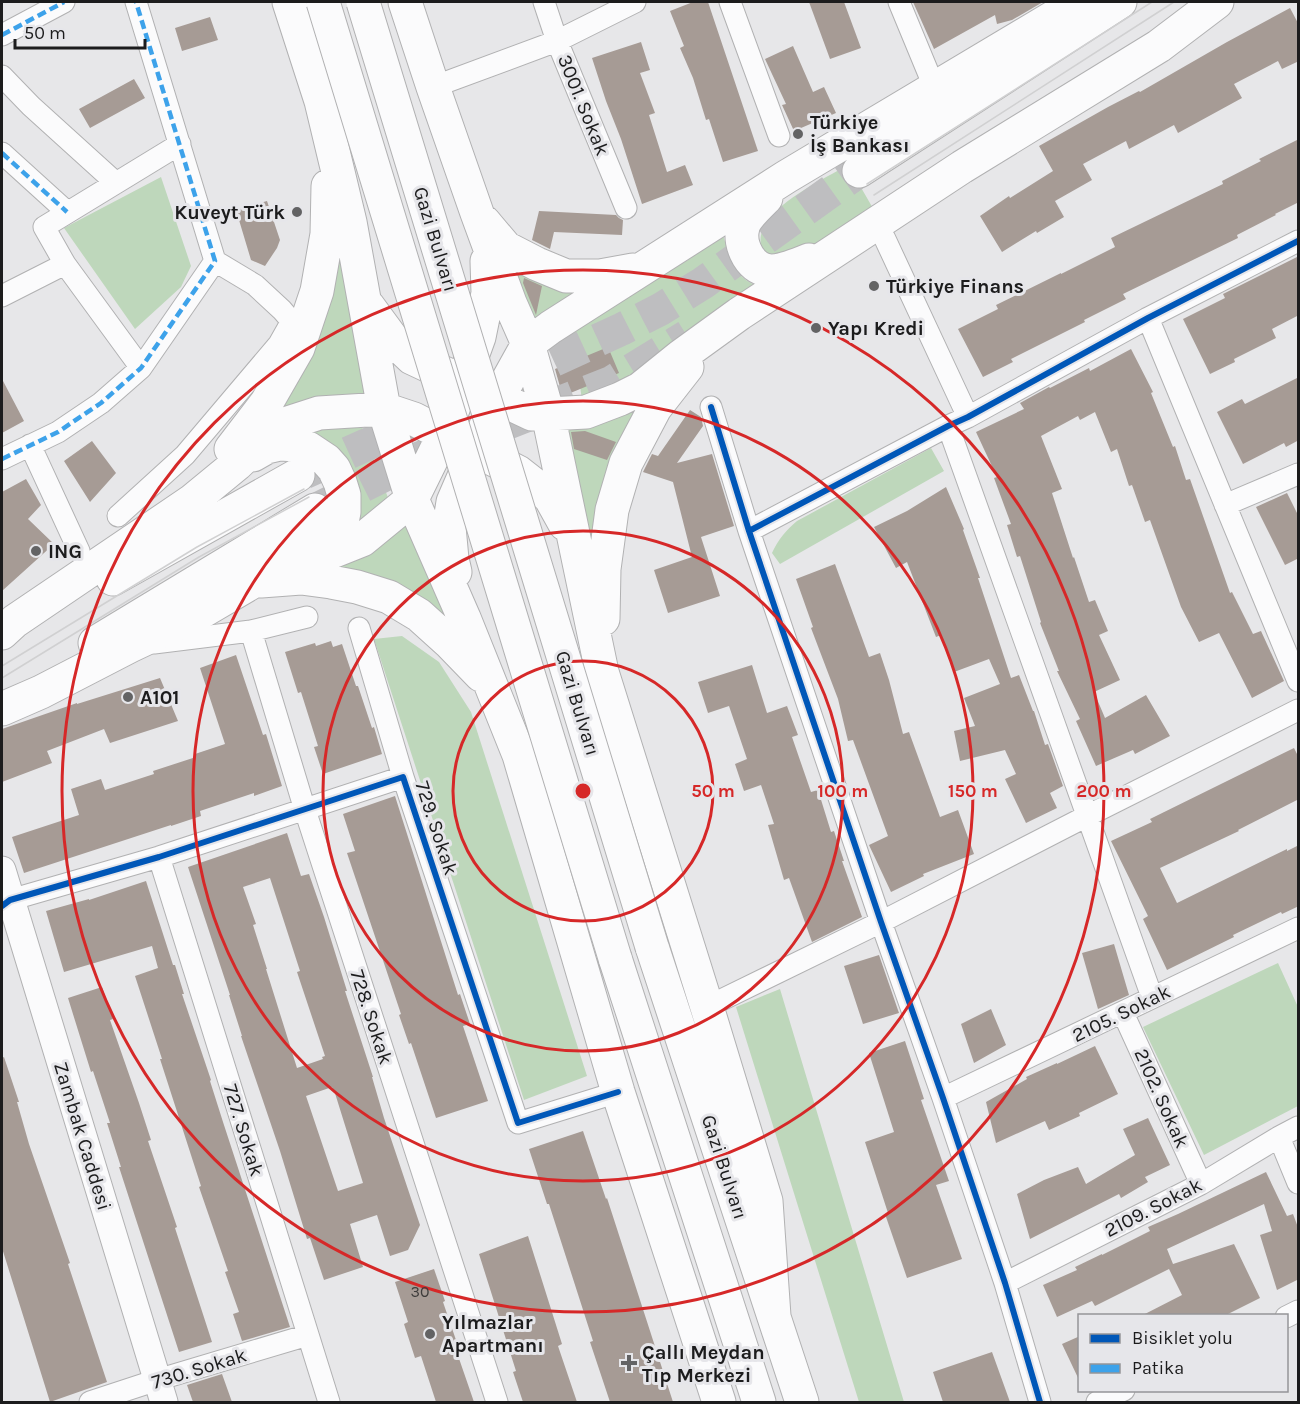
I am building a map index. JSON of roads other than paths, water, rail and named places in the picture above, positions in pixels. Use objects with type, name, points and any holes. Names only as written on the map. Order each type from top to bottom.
[{"type":"highway","points":[[289,2],[321,101],[350,222],[384,409],[412,499],[494,688],[519,755],[618,1092],[719,1402]]},
{"type":"highway","name":"Gazi Bulvarı","points":[[323,2],[615,958],[759,1402]]},
{"type":"highway","name":"Gazi Bulvarı","points":[[363,2],[652,947],[802,1402]]},
{"type":"highway","points":[[405,2],[482,227],[528,344],[548,414],[602,672],[766,1201],[774,1316]]},
{"type":"highway","points":[[464,618],[452,559],[449,527],[453,502],[498,398],[528,344],[786,177],[1079,2]]},
{"type":"highway","points":[[859,171],[1120,2]]},
{"type":"highway","points":[[364,300],[393,340],[412,358],[532,414],[586,411],[620,399],[640,388],[739,314],[841,248],[878,215],[1142,38],[1208,2]]},
{"type":"highway","points":[[878,215],[962,167],[1159,46],[1217,2]]},
{"type":"highway","points":[[192,501],[267,402],[298,348],[297,328],[317,291],[327,234],[327,184],[321,101]]},
{"type":"highway","points":[[786,177],[743,225],[742,243],[755,266],[770,272],[789,268],[841,248]]},
{"type":"highway","points":[[482,227],[506,248],[566,276],[600,276],[631,270],[654,262]]},
{"type":"highway","points":[[254,581],[363,540],[412,499],[444,434],[478,337],[488,293],[482,227]]},
{"type":"highway","points":[[602,672],[604,569],[612,510],[626,463],[655,408],[711,334]]},
{"type":"highway","points":[[2,633],[15,621],[192,501],[262,440],[285,424],[319,413],[384,409],[414,419],[518,472],[550,497],[572,536]]},
{"type":"highway","points":[[2,709],[198,614],[321,544],[336,532],[342,522],[344,495],[334,469],[326,460],[308,448],[280,444],[267,447],[237,464]]},
{"type":"highway","points":[[2,646],[129,569],[298,476]]},
{"type":"highway","points":[[2,700],[315,510]]},
{"type":"highway","points":[[254,581],[301,578],[357,587],[389,597],[419,615],[494,688]]},
{"type":"street","points":[[2,35],[64,2]]},
{"type":"street","points":[[118,516],[185,455],[279,344],[297,328],[255,285],[215,261],[136,2]]},
{"type":"street","name":"3001. Sokak","points":[[544,2],[557,41],[626,208]]},
{"type":"street","points":[[433,87],[557,41],[635,2]]},
{"type":"street","points":[[730,2],[779,136]]},
{"type":"street","points":[[899,2],[935,89]]},
{"type":"street","points":[[2,76],[31,106],[116,183]]},
{"type":"street","points":[[141,368],[65,264],[44,227],[180,144]]},
{"type":"street","points":[[2,153],[67,212]]},
{"type":"street","points":[[878,215],[885,239],[968,417]]},
{"type":"street","points":[[749,531],[968,417],[1148,318],[1299,241]]},
{"type":"street","points":[[2,459],[58,432],[101,403],[141,368],[215,261]]},
{"type":"street","points":[[2,296],[65,264]]},
{"type":"street","points":[[1148,318],[1299,681]]},
{"type":"street","points":[[711,407],[749,531],[1005,1283],[1040,1402]]},
{"type":"street","points":[[948,426],[1152,998]]},
{"type":"street","points":[[30,446],[79,551]]},
{"type":"street","points":[[1225,505],[1299,474]]},
{"type":"street","points":[[130,646],[251,631],[307,617]]},
{"type":"street","points":[[359,628],[403,777]]},
{"type":"street","name":"728. Sokak","points":[[251,631],[304,810],[496,1402]]},
{"type":"street","points":[[707,1006],[881,922],[1299,710]]},
{"type":"street","name":"729. Sokak","points":[[4,907],[403,777],[518,1123],[618,1092]]},
{"type":"street","name":"727. Sokak","points":[[159,857],[329,1402]]},
{"type":"street","name":"Zambak Caddesi","points":[[2,870],[4,907],[152,1393]]},
{"type":"street","name":"2105. Sokak","points":[[943,1098],[1299,928]]},
{"type":"street","name":"2102. Sokak","points":[[1123,1013],[1200,1184]]},
{"type":"street","name":"2109. Sokak","points":[[1005,1283],[1200,1184],[1299,1127]]},
{"type":"street","points":[[1279,1137],[1299,1183]]},
{"type":"street","name":"730. Sokak","points":[[90,1402],[152,1393],[308,1335]]},
{"type":"street","points":[[1097,1402],[1120,1392]]},
{"type":"tunnel","points":[[509,381],[661,309],[703,283],[859,171]]},
{"type":"tunnel","points":[[319,508],[419,458],[612,382],[687,336]]},
{"type":"tunnel","points":[[304,473],[419,421]]},
{"type":"tram line","points":[[867,184],[1152,2]]},
{"type":"tram line","points":[[874,195],[1174,2]]},
{"type":"tram line","points":[[2,666],[197,547],[304,489]]},
{"type":"tram line","points":[[2,678],[199,557],[309,497]]},
{"type":"place","name":"Türkiye İş Bankası","points":[[798,134]]},
{"type":"place","name":"Kuveyt Türk","points":[[297,212]]},
{"type":"place","name":"Türkiye Finans","points":[[874,286]]},
{"type":"place","name":"Yapı Kredi","points":[[816,328]]},
{"type":"place","name":"ING","points":[[36,551]]},
{"type":"place","name":"A101","points":[[128,697]]},
{"type":"place","name":"Yılmazlar Apartmanı","points":[[430,1334]]},
{"type":"place","name":"Çallı Meydan Tıp Merkezi","points":[[629,1363]]}]
